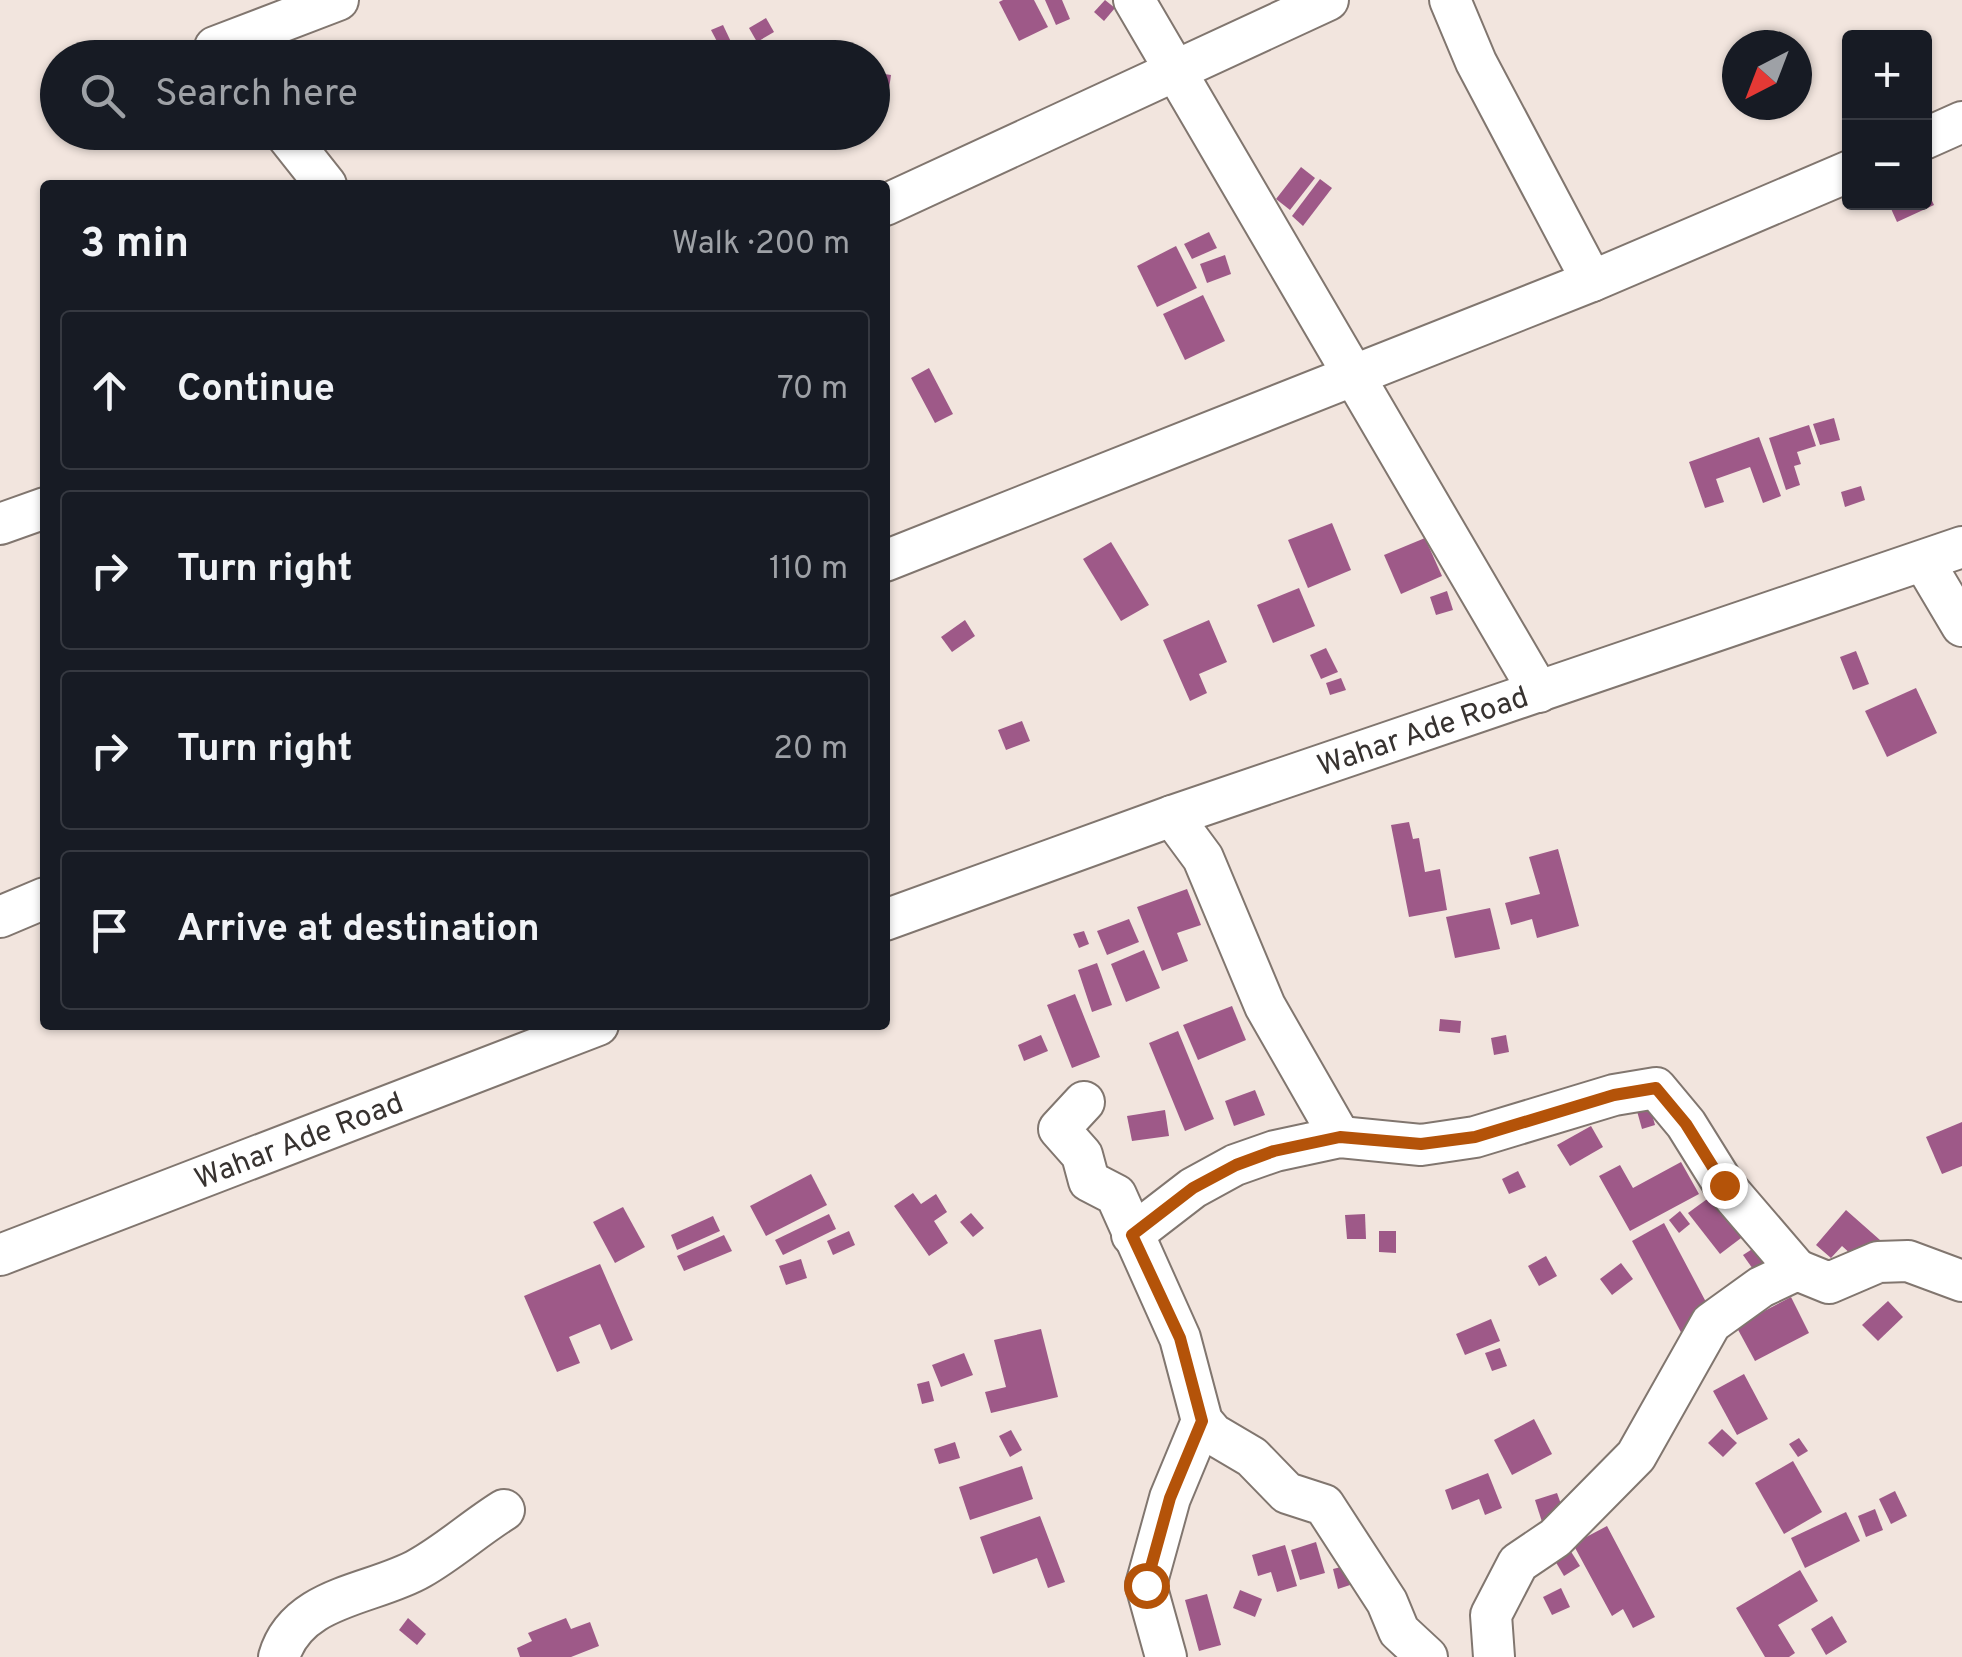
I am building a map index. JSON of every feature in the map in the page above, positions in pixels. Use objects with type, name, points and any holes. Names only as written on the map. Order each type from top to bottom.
[{"type":"street","points":[[233,40],[338,0]]},
{"type":"street","points":[[1134,0],[1538,692]]},
{"type":"street","points":[[890,203],[1328,0]]},
{"type":"street","points":[[1450,0],[1476,62],[1592,281]]},
{"type":"street","points":[[1932,135],[1962,122]]},
{"type":"street","points":[[298,150],[322,180]]},
{"type":"street","points":[[890,559],[1592,281],[1842,174]]},
{"type":"street","points":[[0,524],[40,510]]},
{"type":"street","name":"Wahar Ade Road","points":[[890,918],[1172,816],[1962,547]]},
{"type":"street","points":[[1924,562],[1962,626]]},
{"type":"street","points":[[1172,816],[1203,858],[1264,1006],[1340,1137]]},
{"type":"street","points":[[0,917],[40,900]]},
{"type":"street","name":"Wahar Ade Road","points":[[0,1254],[585,1030]]},
{"type":"street","points":[[1132,1235],[1193,1188],[1236,1165],[1274,1151],[1340,1137],[1421,1144],[1475,1137],[1614,1095],[1656,1088],[1686,1124],[1724,1185],[1797,1270],[1830,1283],[1878,1262],[1908,1261],[1962,1281]]},
{"type":"street","points":[[1084,1102],[1058,1130],[1082,1156],[1089,1180],[1116,1195],[1180,1338],[1202,1421],[1213,1434],[1252,1457],[1286,1493],[1324,1505],[1387,1602],[1399,1631],[1427,1657]]},
{"type":"street","points":[[1494,1657],[1491,1615],[1518,1563],[1556,1538],[1636,1456],[1711,1323],[1761,1286],[1797,1270]]},
{"type":"street","points":[[1160,1655],[1146,1585],[1170,1498],[1202,1421]]},
{"type":"street","points":[[279,1657],[290,1636],[316,1611],[362,1588],[416,1571],[504,1510]]},
{"type":"building","points":[[1034,0],[1048,27],[1019,41],[999,2]]},
{"type":"building","points":[[1045,0],[1062,0],[1070,19],[1056,25]]},
{"type":"building","points":[[1105,0],[1115,8],[1104,21],[1094,12]]},
{"type":"building","points":[[766,18],[774,32],[756,40],[749,28]]},
{"type":"building","points":[[723,25],[730,40],[716,40],[711,30]]},
{"type":"building","points":[[1301,167],[1315,178],[1290,210],[1276,199]]},
{"type":"building","points":[[1320,179],[1332,188],[1303,226],[1292,216]]},
{"type":"building","points":[[1892,210],[1923,210],[1897,222]]},
{"type":"building","points":[[1209,232],[1217,248],[1192,259],[1184,244]]},
{"type":"building","points":[[1176,246],[1197,288],[1157,307],[1137,266]]},
{"type":"building","points":[[1225,255],[1231,274],[1207,283],[1200,264]]},
{"type":"building","points":[[1203,295],[1225,341],[1185,360],[1163,314]]},
{"type":"building","points":[[929,368],[953,414],[935,423],[911,378]]},
{"type":"building","points":[[1834,418],[1840,440],[1820,445],[1813,424]]},
{"type":"building","points":[[1809,425],[1816,446],[1797,452],[1801,464],[1794,466],[1800,485],[1786,490],[1769,438]]},
{"type":"building","points":[[1759,437],[1781,496],[1763,503],[1750,467],[1716,479],[1724,502],[1705,508],[1689,462]]},
{"type":"building","points":[[1861,486],[1865,500],[1845,507],[1841,492]]},
{"type":"building","points":[[1332,523],[1351,570],[1308,588],[1288,540]]},
{"type":"building","points":[[1425,538],[1442,576],[1401,594],[1384,555]]},
{"type":"building","points":[[1111,542],[1149,605],[1121,621],[1083,559]]},
{"type":"building","points":[[1299,588],[1315,626],[1273,643],[1257,605]]},
{"type":"building","points":[[1447,591],[1453,610],[1436,615],[1430,597]]},
{"type":"building","points":[[965,620],[975,636],[952,652],[941,637]]},
{"type":"building","points":[[1209,620],[1227,662],[1199,674],[1207,693],[1190,701],[1163,640]]},
{"type":"building","points":[[1326,648],[1338,672],[1321,679],[1310,655]]},
{"type":"building","points":[[1856,651],[1869,684],[1853,690],[1840,657]]},
{"type":"building","points":[[1341,678],[1346,690],[1330,695],[1326,683]]},
{"type":"building","points":[[1916,688],[1937,733],[1887,757],[1865,711]]},
{"type":"building","points":[[1022,721],[1030,741],[1006,750],[998,730]]},
{"type":"building","points":[[1409,822],[1413,839],[1419,838],[1425,872],[1440,869],[1447,910],[1409,917],[1391,825]]},
{"type":"building","points":[[1558,849],[1579,926],[1537,938],[1532,919],[1511,925],[1505,903],[1540,894],[1529,857]]},
{"type":"building","points":[[1187,889],[1201,925],[1177,933],[1188,961],[1162,971],[1137,907]]},
{"type":"building","points":[[1490,908],[1500,949],[1455,958],[1446,917]]},
{"type":"building","points":[[1129,919],[1139,942],[1107,955],[1097,931]]},
{"type":"building","points":[[1084,931],[1089,944],[1079,948],[1073,934]]},
{"type":"building","points":[[1144,950],[1160,988],[1126,1002],[1111,964]]},
{"type":"building","points":[[1097,963],[1112,1005],[1092,1012],[1078,970]]},
{"type":"building","points":[[1075,994],[1100,1057],[1072,1068],[1047,1005]]},
{"type":"building","points":[[1232,1006],[1246,1040],[1198,1060],[1183,1025]]},
{"type":"building","points":[[1440,1019],[1461,1021],[1460,1033],[1439,1031]]},
{"type":"building","points":[[1178,1031],[1214,1119],[1185,1131],[1149,1043]]},
{"type":"building","points":[[1041,1035],[1048,1051],[1024,1061],[1018,1045]]},
{"type":"building","points":[[1506,1035],[1509,1052],[1494,1055],[1491,1038]]},
{"type":"building","points":[[1255,1090],[1265,1115],[1234,1126],[1225,1101]]},
{"type":"building","points":[[1648,1100],[1655,1125],[1642,1129],[1635,1104]]},
{"type":"building","points":[[1165,1110],[1169,1136],[1132,1141],[1127,1116]]},
{"type":"building","points":[[1962,1122],[1962,1166],[1942,1174],[1926,1137]]},
{"type":"building","points":[[1591,1126],[1603,1147],[1570,1166],[1557,1145]]},
{"type":"building","points":[[1681,1162],[1699,1194],[1630,1231],[1599,1176],[1620,1165],[1633,1188]]},
{"type":"building","points":[[1518,1171],[1526,1187],[1509,1194],[1502,1179]]},
{"type":"building","points":[[811,1174],[827,1205],[766,1236],[750,1206]]},
{"type":"building","points":[[913,1193],[921,1204],[936,1194],[947,1212],[934,1221],[948,1243],[929,1256],[894,1206]]},
{"type":"building","points":[[1714,1194],[1745,1235],[1720,1254],[1688,1213]]},
{"type":"building","points":[[623,1207],[645,1247],[615,1263],[593,1222]]},
{"type":"building","points":[[1846,1210],[1880,1240],[1867,1255],[1858,1248],[1852,1255],[1842,1246],[1831,1258],[1816,1245]]},
{"type":"building","points":[[1680,1211],[1690,1224],[1679,1233],[1669,1220]]},
{"type":"building","points":[[971,1213],[984,1228],[973,1237],[960,1222]]},
{"type":"building","points":[[829,1214],[836,1229],[783,1255],[775,1240]]},
{"type":"building","points":[[1365,1214],[1366,1239],[1347,1239],[1345,1215]]},
{"type":"building","points":[[713,1216],[720,1231],[677,1250],[671,1235]]},
{"type":"building","points":[[1664,1223],[1715,1319],[1683,1336],[1632,1241]]},
{"type":"building","points":[[849,1231],[855,1245],[833,1255],[827,1241]]},
{"type":"building","points":[[1379,1231],[1396,1231],[1396,1253],[1379,1252]]},
{"type":"building","points":[[724,1235],[732,1251],[684,1271],[677,1256]]},
{"type":"building","points":[[1757,1246],[1768,1263],[1755,1272],[1743,1255]]},
{"type":"building","points":[[1546,1256],[1557,1276],[1539,1286],[1528,1266]]},
{"type":"building","points":[[801,1259],[807,1278],[786,1285],[779,1266]]},
{"type":"building","points":[[1621,1263],[1633,1279],[1612,1295],[1600,1279]]},
{"type":"building","points":[[600,1264],[633,1340],[611,1350],[600,1324],[569,1337],[580,1363],[557,1372],[524,1296]]},
{"type":"building","points":[[1791,1297],[1809,1333],[1755,1361],[1736,1326]]},
{"type":"building","points":[[1888,1301],[1903,1317],[1878,1341],[1862,1325]]},
{"type":"building","points":[[1491,1319],[1500,1341],[1465,1355],[1456,1334]]},
{"type":"building","points":[[1041,1329],[1058,1397],[991,1413],[985,1392],[1006,1387],[994,1340]]},
{"type":"building","points":[[1500,1348],[1507,1366],[1492,1371],[1485,1353]]},
{"type":"building","points":[[964,1353],[973,1375],[941,1387],[932,1365]]},
{"type":"building","points":[[1744,1374],[1768,1419],[1737,1435],[1713,1391]]},
{"type":"building","points":[[929,1381],[934,1401],[922,1404],[917,1384]]},
{"type":"building","points":[[1534,1419],[1552,1454],[1512,1475],[1494,1440]]},
{"type":"building","points":[[1722,1429],[1737,1443],[1723,1457],[1708,1443]]},
{"type":"building","points":[[1011,1430],[1022,1450],[1010,1457],[999,1436]]},
{"type":"building","points":[[1799,1438],[1808,1451],[1798,1457],[1789,1444]]},
{"type":"building","points":[[955,1442],[960,1458],[939,1464],[934,1449]]},
{"type":"building","points":[[1793,1461],[1822,1512],[1784,1534],[1755,1483]]},
{"type":"building","points":[[1022,1466],[1033,1499],[970,1520],[959,1487]]},
{"type":"building","points":[[1488,1473],[1502,1508],[1485,1515],[1479,1499],[1452,1510],[1445,1490]]},
{"type":"building","points":[[1895,1491],[1907,1516],[1891,1524],[1879,1499]]},
{"type":"building","points":[[1557,1493],[1566,1518],[1543,1525],[1535,1500]]},
{"type":"building","points":[[1875,1509],[1883,1530],[1866,1537],[1858,1516]]},
{"type":"building","points":[[1846,1512],[1860,1541],[1805,1568],[1791,1538]]},
{"type":"building","points":[[1040,1516],[1065,1582],[1048,1588],[1037,1558],[993,1574],[980,1537]]},
{"type":"building","points":[[1607,1526],[1655,1617],[1633,1628],[1623,1609],[1612,1616],[1573,1544]]},
{"type":"building","points":[[1316,1542],[1325,1573],[1300,1580],[1291,1550]]},
{"type":"building","points":[[1285,1545],[1297,1586],[1277,1592],[1271,1572],[1258,1576],[1252,1555]]},
{"type":"building","points":[[1570,1550],[1580,1566],[1564,1576],[1554,1559]]},
{"type":"building","points":[[1345,1566],[1350,1585],[1338,1589],[1333,1569]]},
{"type":"building","points":[[1800,1570],[1818,1601],[1778,1625],[1795,1653],[1789,1657],[1765,1657],[1736,1608]]},
{"type":"building","points":[[1561,1588],[1570,1607],[1552,1615],[1543,1597]]},
{"type":"building","points":[[1240,1590],[1262,1599],[1255,1617],[1233,1608]]},
{"type":"building","points":[[1207,1594],[1221,1645],[1199,1651],[1185,1600]]},
{"type":"building","points":[[1832,1616],[1847,1642],[1826,1655],[1811,1629]]},
{"type":"building","points":[[408,1618],[426,1634],[417,1645],[399,1630]]},
{"type":"building","points":[[566,1618],[571,1629],[590,1622],[599,1646],[571,1657],[520,1657],[517,1648],[532,1641],[528,1633]]},
{"type":"route","points":[[1146,1585],[1170,1498],[1202,1421],[1180,1338],[1132,1235],[1193,1188],[1236,1165],[1274,1151],[1340,1137],[1421,1144],[1475,1137],[1614,1095],[1656,1088],[1686,1124],[1724,1185]]}]
